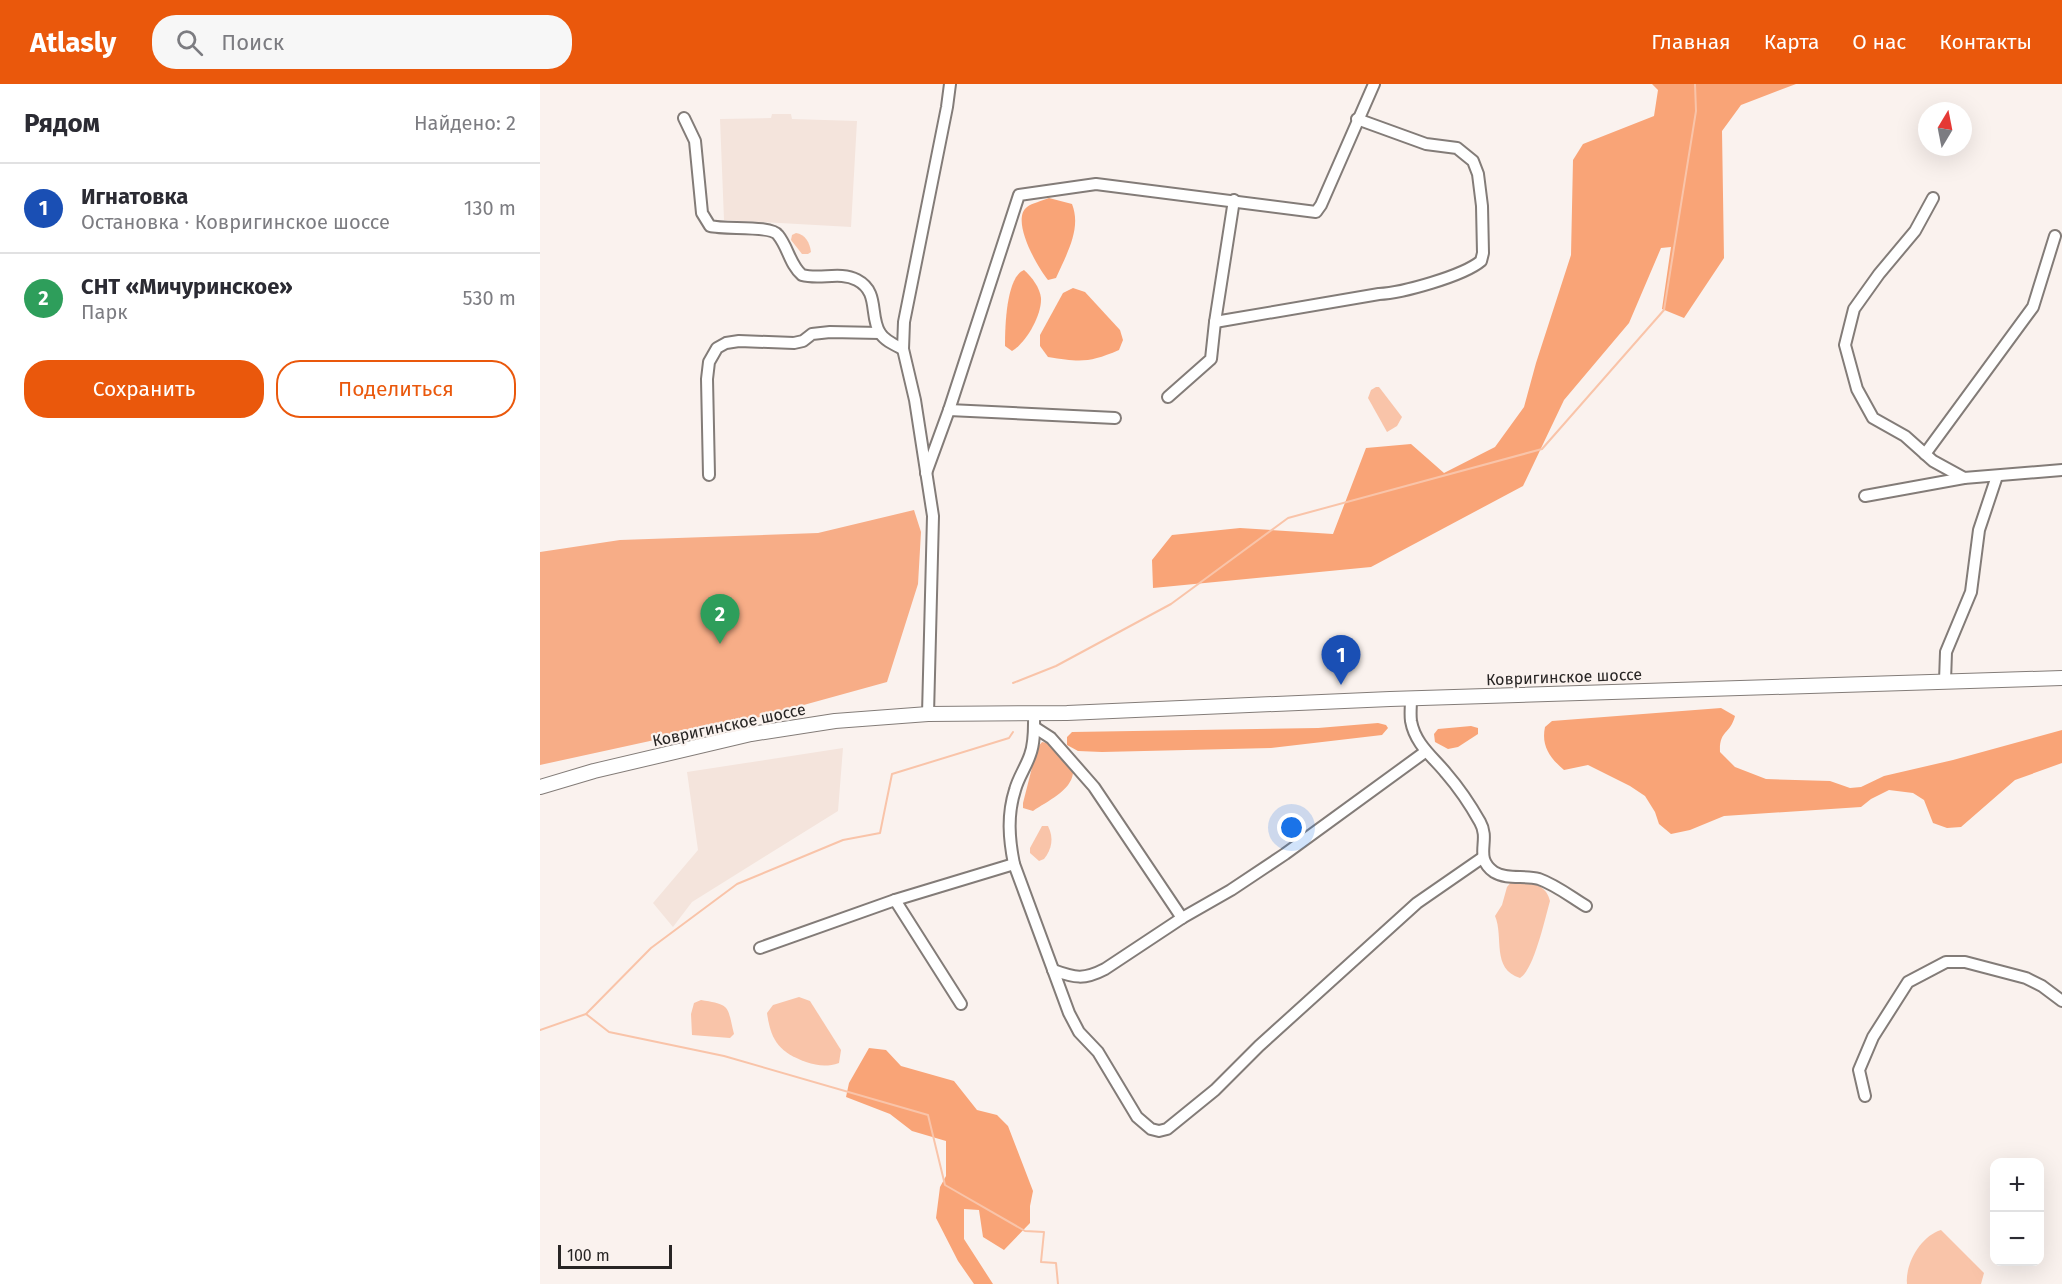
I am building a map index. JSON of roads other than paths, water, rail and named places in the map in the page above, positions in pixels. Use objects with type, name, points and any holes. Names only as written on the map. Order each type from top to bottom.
[{"type":"main road","name":"Ковригинское шоссе","points":[[540,787],[594,771],[751,734],[835,721],[928,714],[1034,720],[1067,712],[2062,678]]},
{"type":"street","points":[[928,714],[933,516],[915,400],[903,349],[904,322],[950,84]]},
{"type":"street","points":[[926,473],[949,410],[1019,195],[1096,184],[1316,212],[1321,206],[1374,84]]},
{"type":"street","points":[[684,118],[694,141],[702,213],[710,226],[771,229],[778,235],[802,275],[849,277],[864,284],[871,294],[880,333],[890,343],[903,349]]},
{"type":"street","points":[[1215,322],[1395,293],[1467,270],[1481,261],[1483,252],[1482,206],[1478,174],[1473,161],[1457,148],[1425,144],[1357,119]]},
{"type":"street","points":[[1933,198],[1915,231],[1879,274],[1854,309],[1845,345],[1857,389],[1872,418],[1905,436],[1933,461],[1964,478]]},
{"type":"street","points":[[1168,397],[1211,359],[1234,200]]},
{"type":"street","points":[[1925,454],[2033,306],[2055,236]]},
{"type":"street","points":[[709,475],[707,379],[709,362],[717,348],[726,343],[739,341],[794,343],[803,341],[812,334],[830,332],[880,333]]},
{"type":"street","points":[[949,410],[1115,418]]},
{"type":"street","points":[[1865,496],[1964,478],[2062,470]]},
{"type":"street","points":[[1945,681],[1946,652],[1971,592],[1979,530],[1997,476]]},
{"type":"street","points":[[1411,699],[1412,723],[1425,752],[1447,774],[1481,824],[1484,839],[1482,858],[1488,866],[1496,873],[1537,879],[1552,885],[1586,906]]},
{"type":"street","points":[[1034,720],[1030,756],[1015,788],[1011,806],[1010,844],[1014,864],[1069,1013],[1079,1032],[1098,1052],[1137,1117],[1151,1129],[1159,1131],[1167,1129],[1215,1090],[1258,1046],[1417,903],[1482,858]]},
{"type":"street","points":[[1034,720],[1094,787],[1182,918]]},
{"type":"street","points":[[1053,970],[1081,978],[1092,976],[1285,854],[1425,752]]},
{"type":"street","points":[[760,948],[895,900],[1014,864]]},
{"type":"street","points":[[895,900],[961,1004]]},
{"type":"street","points":[[1865,1096],[1859,1070],[1873,1037],[1908,982],[1946,962],[1965,962],[2026,978],[2042,986],[2062,1001]]},
{"type":"waterway","points":[[1013,683],[1056,666],[1171,604],[1288,518],[1542,449],[1664,310],[1696,111],[1695,84]]},
{"type":"waterway","points":[[586,1014],[651,948],[737,884],[843,840],[880,833],[892,774],[1009,738],[1013,732]]},
{"type":"waterway","points":[[540,1030],[586,1014],[609,1032],[724,1056],[928,1115],[945,1185],[1025,1231],[1044,1232],[1041,1262],[1056,1263],[1058,1284]]},
{"type":"place","name":"СНТ «Мичуринское»","points":[[720,644]]},
{"type":"place","name":"Игнатовка","points":[[1341,685]]}]
